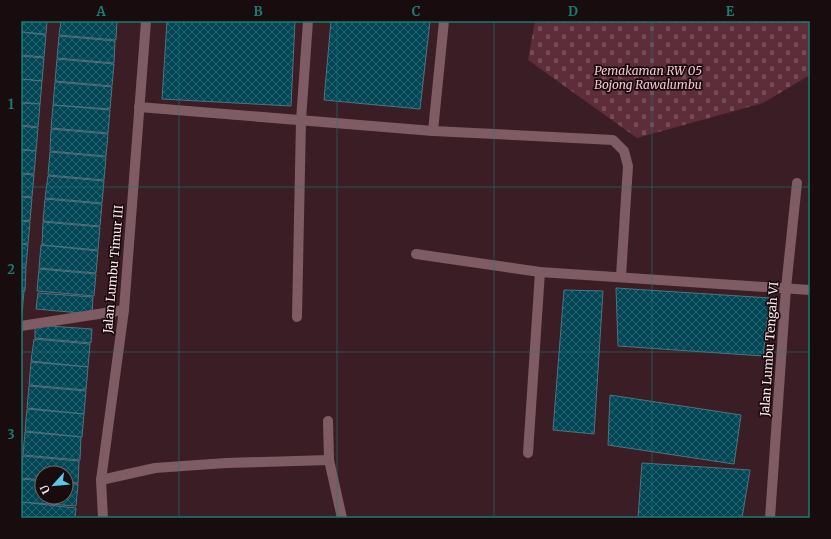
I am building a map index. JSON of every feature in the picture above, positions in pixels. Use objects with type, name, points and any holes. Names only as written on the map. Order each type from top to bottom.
[{"type":"street","name":"Jalan Lumbu Timur III","points":[[103,518],[101,480],[124,310],[146,21]]},
{"type":"street","points":[[297,317],[302,120],[308,21]]},
{"type":"street","points":[[433,131],[444,21]]},
{"type":"street","points":[[139,107],[433,131],[613,140],[624,151],[628,166],[621,276]]},
{"type":"street","name":"Jalan Lumbu Tengah VI","points":[[770,518],[786,288],[797,183]]},
{"type":"street","points":[[416,254],[540,272],[621,276],[810,290]]},
{"type":"street","points":[[528,453],[540,272]]},
{"type":"street","points":[[21,326],[124,310]]},
{"type":"street","points":[[328,421],[329,460],[342,518]]},
{"type":"street","points":[[101,480],[155,468],[226,463],[329,460]]},
{"type":"green space","name":"Pemakaman RW 05 Bojong Rawalumbu","points":[[535,21],[810,21],[810,75],[763,103],[637,138],[528,60]]},
{"type":"building","points":[[21,21],[47,21],[46,34],[21,32]]},
{"type":"building","points":[[61,21],[117,21],[116,40],[59,35]]},
{"type":"building","points":[[167,21],[295,21],[291,106],[162,99]]},
{"type":"building","points":[[331,21],[430,21],[420,109],[324,100]]},
{"type":"building","points":[[21,32],[46,35],[44,57],[21,55]]},
{"type":"building","points":[[59,36],[115,41],[114,63],[57,58]]},
{"type":"building","points":[[21,56],[44,58],[42,81],[21,79]]},
{"type":"building","points":[[57,59],[114,64],[112,86],[55,81]]},
{"type":"building","points":[[21,79],[42,81],[40,104],[21,102]]},
{"type":"building","points":[[55,82],[112,87],[110,109],[53,105]]},
{"type":"building","points":[[21,103],[40,104],[38,127],[21,125]]},
{"type":"building","points":[[53,105],[110,110],[108,133],[51,128]]},
{"type":"building","points":[[21,126],[38,128],[36,151],[21,149]]},
{"type":"building","points":[[51,129],[108,134],[106,156],[50,151]]},
{"type":"building","points":[[21,150],[36,151],[34,174],[21,173]]},
{"type":"building","points":[[50,152],[106,157],[104,180],[48,175]]},
{"type":"building","points":[[21,174],[34,175],[32,197],[21,196]]},
{"type":"building","points":[[48,176],[104,181],[102,203],[45,198]]},
{"type":"building","points":[[21,197],[32,198],[30,221],[21,220]]},
{"type":"building","points":[[45,199],[102,204],[100,226],[43,221]]},
{"type":"building","points":[[21,221],[30,222],[28,244],[21,243]]},
{"type":"building","points":[[43,222],[100,227],[98,250],[42,245]]},
{"type":"building","points":[[21,244],[28,245],[26,267],[21,267]]},
{"type":"building","points":[[41,245],[98,251],[96,273],[39,268]]},
{"type":"building","points":[[21,268],[26,268],[25,291],[21,290]]},
{"type":"building","points":[[39,269],[96,274],[94,296],[37,291]]},
{"type":"building","points":[[616,288],[770,298],[763,356],[618,346]]},
{"type":"building","points":[[564,290],[603,291],[594,434],[553,430]]},
{"type":"building","points":[[21,291],[24,291],[22,314],[21,314]]},
{"type":"building","points":[[38,293],[93,297],[92,314],[36,309]]},
{"type":"building","points":[[35,325],[92,329],[91,343],[35,338]]},
{"type":"building","points":[[34,339],[90,344],[88,367],[31,361]]},
{"type":"building","points":[[31,362],[88,367],[86,390],[29,385]]},
{"type":"building","points":[[29,386],[86,391],[84,414],[27,408]]},
{"type":"building","points":[[610,395],[741,415],[734,464],[608,445]]},
{"type":"building","points":[[27,409],[84,414],[82,437],[25,431]]},
{"type":"building","points":[[25,432],[81,437],[80,460],[23,455]]},
{"type":"building","points":[[23,456],[79,461],[78,483],[74,483],[74,465],[34,465],[34,479],[21,478]]},
{"type":"building","points":[[642,463],[750,470],[742,518],[638,518]]},
{"type":"building","points":[[22,479],[34,480],[34,503],[21,502]]},
{"type":"building","points":[[74,484],[78,484],[76,506],[62,505],[74,505]]},
{"type":"building","points":[[21,502],[34,503],[34,505],[76,508],[75,518],[21,518]]}]
